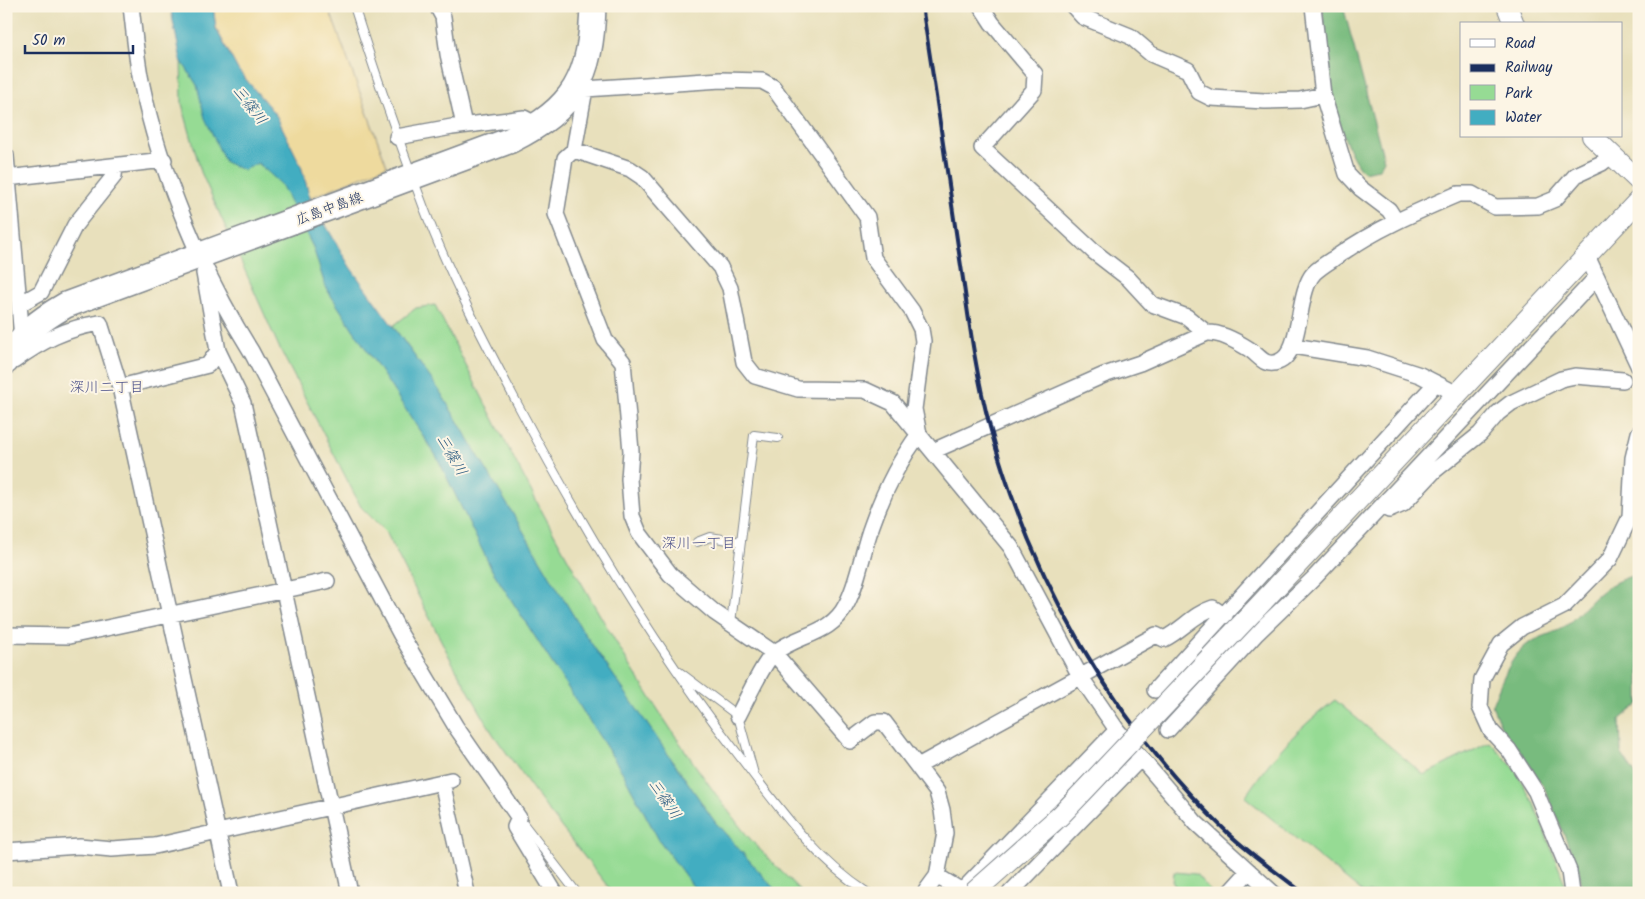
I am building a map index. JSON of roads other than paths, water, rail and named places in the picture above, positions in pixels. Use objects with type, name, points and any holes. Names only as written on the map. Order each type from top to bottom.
[{"type":"main road","name":"広島中島線","points":[[6,361],[22,338],[38,321],[66,305],[511,140],[539,126],[562,108],[582,86],[592,36],[593,6]]},
{"type":"street","points":[[131,6],[141,82],[153,131],[181,213],[205,253],[234,323],[251,351],[401,635],[456,727],[519,818],[515,827],[555,893]]},
{"type":"street","points":[[437,6],[443,17],[448,54],[464,125]]},
{"type":"street","points":[[981,6],[992,23],[1035,74],[1036,82],[1034,90],[982,148],[1093,251],[1128,278],[1152,304],[1187,317],[1208,333]]},
{"type":"street","points":[[1074,6],[1083,17],[1130,36],[1151,54],[1188,70],[1199,92],[1211,98],[1265,101],[1300,100],[1323,94]]},
{"type":"street","points":[[1313,6],[1323,94],[1348,174],[1360,188],[1389,210],[1396,221]]},
{"type":"street","points":[[1507,6],[1513,22]]},
{"type":"street","points":[[738,716],[774,653],[788,644],[815,634],[836,621],[846,606],[872,525],[905,452],[919,434],[914,409],[923,341],[921,329],[912,311],[873,258],[868,217],[773,87],[762,81],[721,80],[582,86],[574,150],[566,158],[556,214],[605,340],[623,362],[631,451],[629,479],[632,516],[638,533],[670,574],[714,612],[774,653],[850,741],[875,722],[884,722],[937,792],[942,810],[944,833],[937,876],[926,891]]},
{"type":"street","points":[[397,136],[524,118],[539,126]]},
{"type":"street","points":[[1594,138],[1639,181]]},
{"type":"street","points":[[574,150],[630,169],[642,177],[720,267],[730,288],[744,362],[755,376],[798,389],[865,390],[892,403],[1011,547],[1080,676],[1117,730],[1196,823],[1273,893]]},
{"type":"street","points":[[933,451],[1104,375],[1140,363],[1208,333],[1215,332],[1250,349],[1262,361],[1269,364],[1280,362],[1293,346],[1305,290],[1314,273],[1368,235],[1458,194],[1472,194],[1495,207],[1538,206],[1555,199],[1576,174],[1602,163],[1612,155]]},
{"type":"street","points":[[6,156],[12,288],[20,304],[22,338]]},
{"type":"street","points":[[7,178],[164,160]]},
{"type":"street","points":[[20,304],[41,292],[74,225],[114,176],[115,166]]},
{"type":"street","points":[[967,892],[1060,815],[1462,391],[1639,200]]},
{"type":"street","points":[[205,253],[218,351],[243,403],[350,893]]},
{"type":"street","points":[[1588,256],[1639,367]]},
{"type":"street","points":[[1168,730],[1257,633],[1314,578],[1597,277]]},
{"type":"street","points":[[6,366],[32,347],[75,326],[100,323],[120,387],[231,893]]},
{"type":"street","points":[[1293,346],[1367,358],[1420,375],[1436,384],[1482,399],[1498,413]]},
{"type":"street","points":[[120,387],[208,365],[218,351]]},
{"type":"street","points":[[1382,506],[1389,510],[1403,504],[1434,471],[1480,434],[1498,413],[1511,403],[1561,379],[1574,376],[1623,380]]},
{"type":"street","points":[[1156,690],[1225,616],[1271,562],[1436,384]]},
{"type":"street","points":[[1572,893],[1569,871],[1536,792],[1509,750],[1491,731],[1480,707],[1482,679],[1501,644],[1522,627],[1564,606],[1610,560],[1630,517],[1632,458],[1639,433]]},
{"type":"street","points":[[6,635],[69,636],[327,581]]},
{"type":"street","points":[[918,766],[1156,636],[1164,639],[1177,633],[1202,612],[1213,608],[1225,616]]},
{"type":"street","points":[[967,892],[1117,730]]},
{"type":"street","points":[[1010,893],[1140,759]]},
{"type":"street","points":[[6,851],[79,846],[112,850],[155,846],[218,834],[447,781],[467,893]]},
{"type":"street","points":[[1229,893],[1249,871]]},
{"type":"street","points":[[937,876],[967,892]]},
{"type":"lane","points":[[354,6],[409,178],[424,207],[455,279],[546,458],[589,534],[700,706],[792,825],[822,859],[868,893]]},
{"type":"lane","points":[[731,623],[754,436],[778,438]]},
{"type":"lane","points":[[697,542],[710,537],[741,542]]},
{"type":"lane","points":[[677,670],[738,716],[754,776]]},
{"type":"lane","points":[[519,818],[577,893]]},
{"type":"water","name":"三篠川","points":[[170,6],[213,6],[216,29],[238,70],[276,115],[301,166],[310,198],[350,267],[439,390],[582,630],[715,822],[778,893],[698,893],[659,840],[623,773],[492,570],[437,457],[326,288],[313,247],[281,184],[258,163],[243,170],[225,162],[205,118],[197,85],[181,60]]},
{"type":"waterway","points":[[1242,893],[1251,884],[1255,885]]},
{"type":"railway","points":[[922,6],[968,316],[985,409],[1007,483],[1028,539],[1053,593],[1082,646],[1113,697],[1148,745],[1187,791],[1228,833],[1303,893]]},
{"type":"district","name":"深川二丁目","points":[[107,387]]},
{"type":"district","name":"深川一丁目","points":[[699,543]]}]
